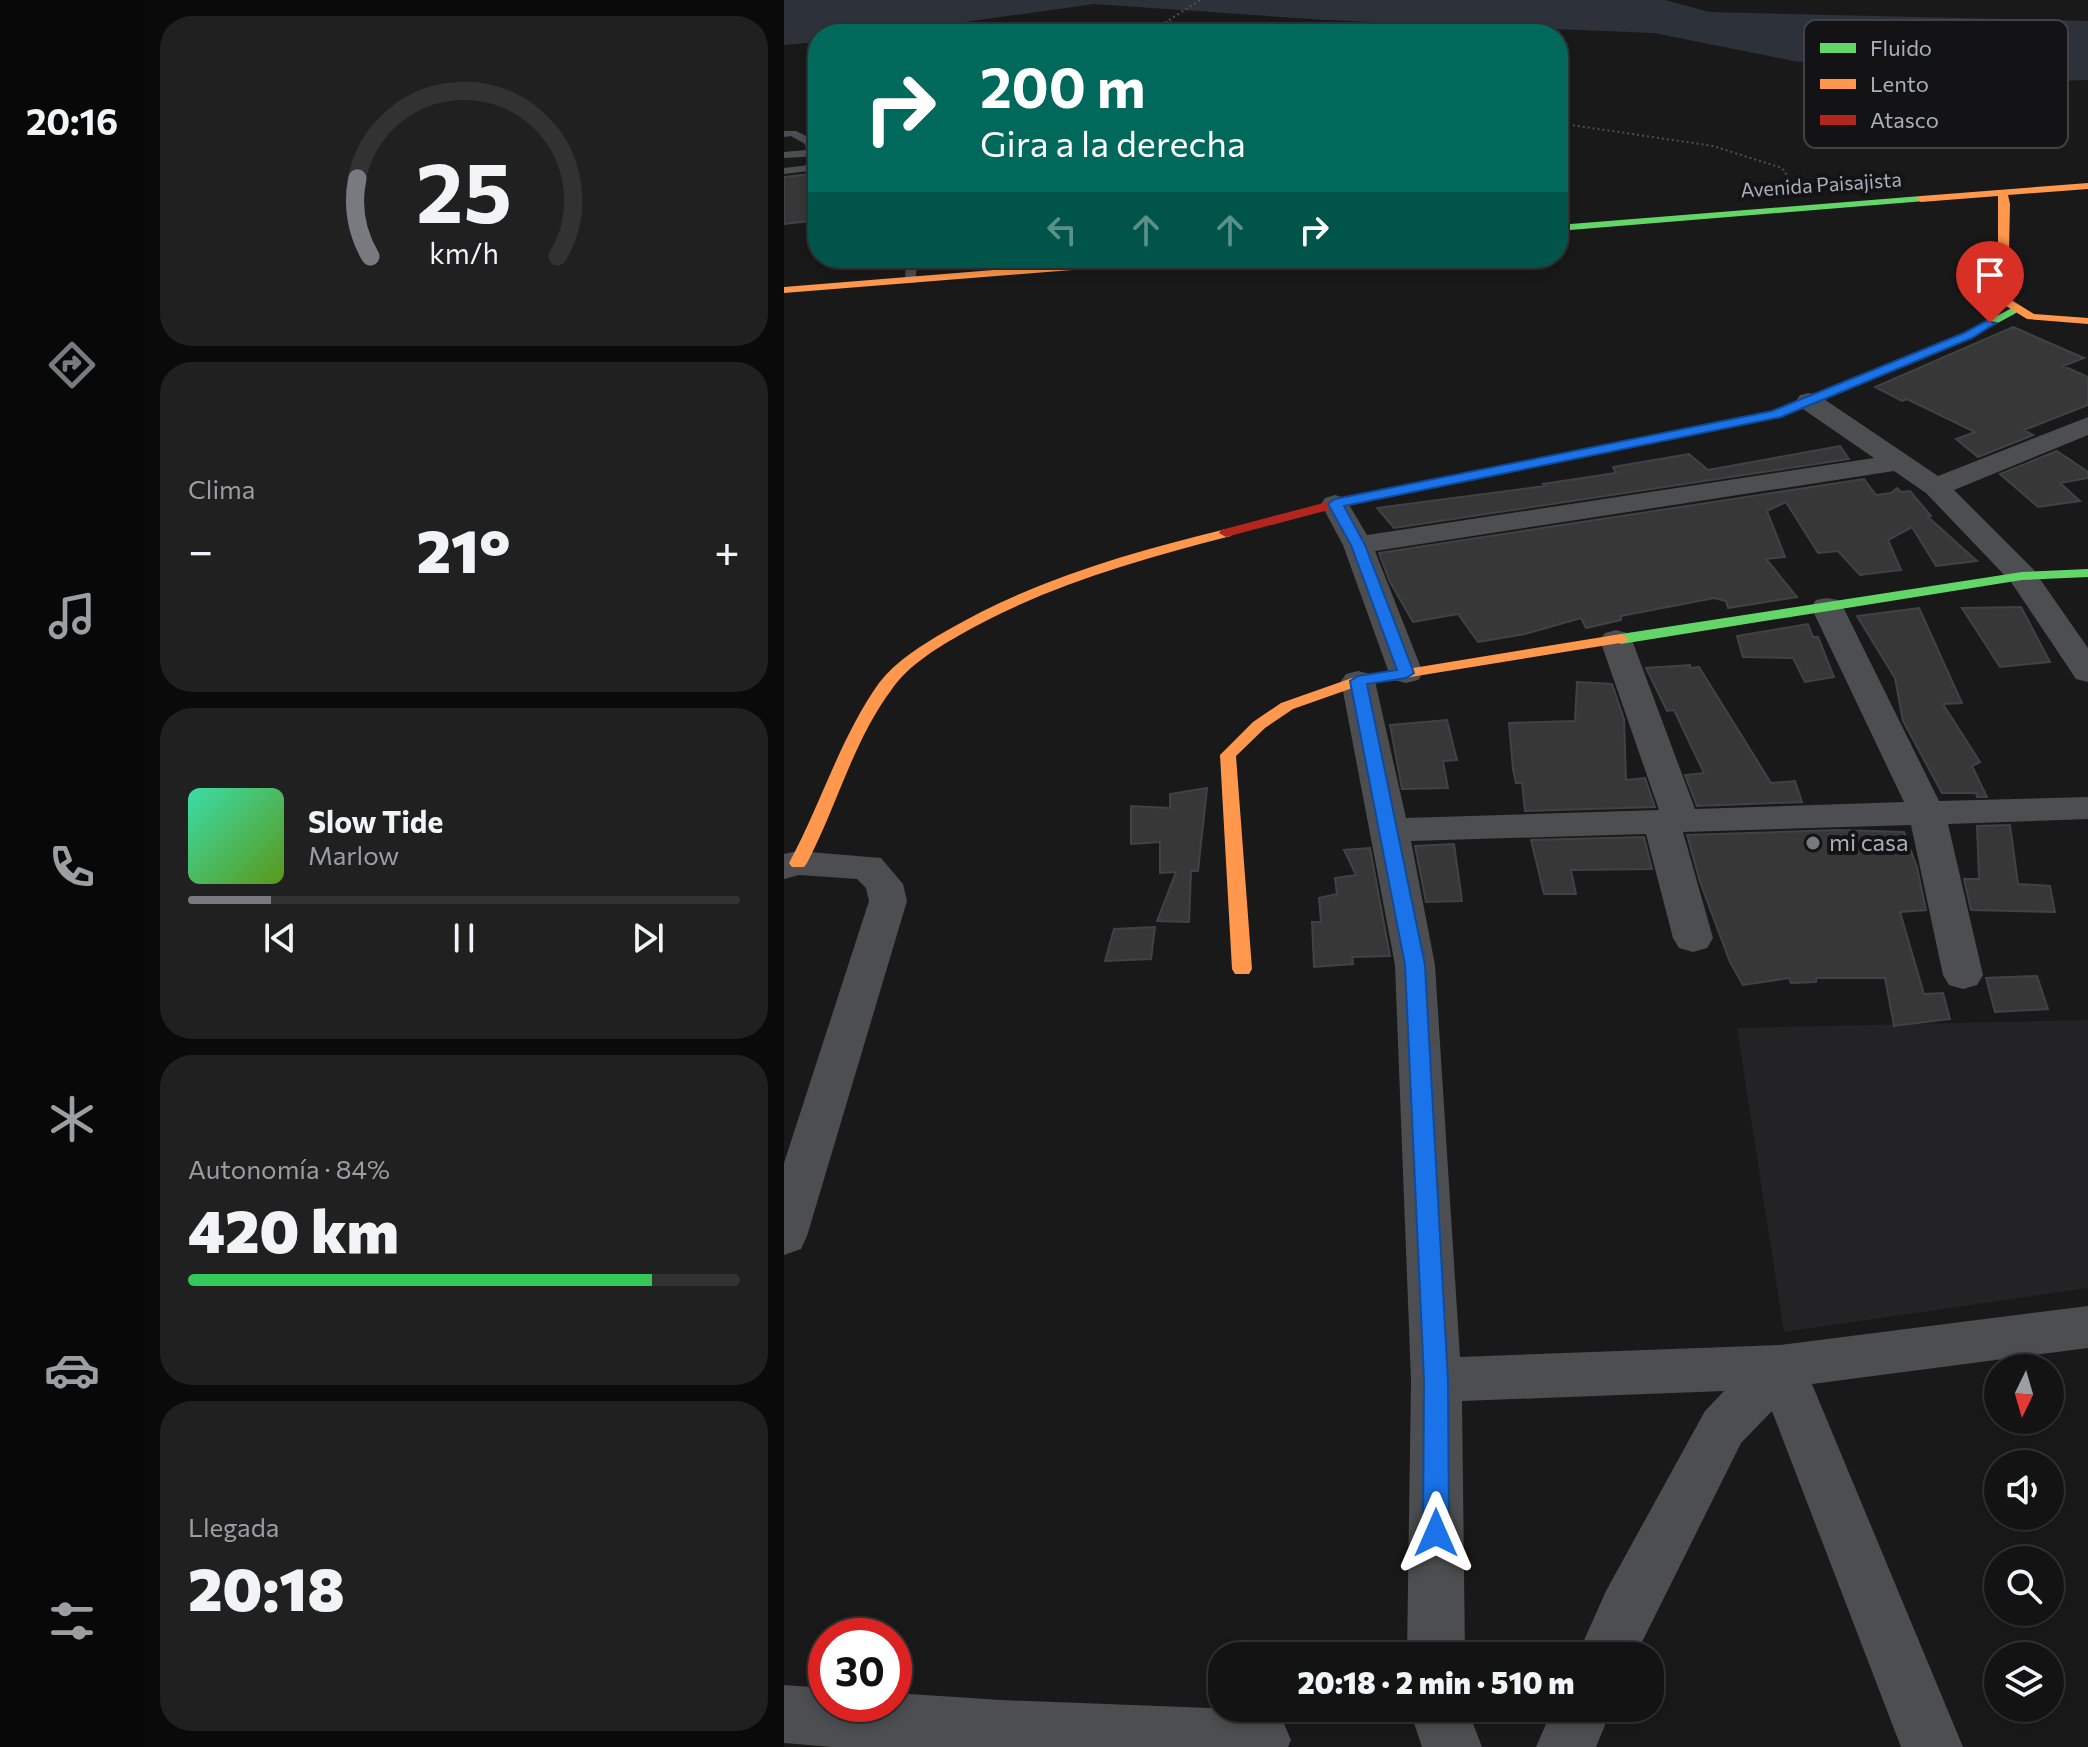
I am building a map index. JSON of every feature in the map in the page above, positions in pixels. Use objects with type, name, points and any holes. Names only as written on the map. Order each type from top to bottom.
[{"type":"street","name":"Avenida Paisajista","points":[[1568,227],[2088,186]]},
{"type":"street","points":[[2002,193],[2005,204],[2002,299],[2012,311],[2034,319],[2088,321]]},
{"type":"street","points":[[784,290],[1060,268]]},
{"type":"street","points":[[791,865],[814,835],[863,721],[888,682],[918,655],[981,615],[1124,559],[1335,504],[1776,414],[1968,335],[2012,311]]},
{"type":"street","points":[[1809,401],[1936,487],[2022,576],[2088,672]]},
{"type":"street","points":[[1936,487],[2088,425]]},
{"type":"street","points":[[1358,545],[1901,462]]},
{"type":"street","points":[[1335,504],[1358,545],[1406,673]]},
{"type":"street","points":[[1242,969],[1228,755],[1256,724],[1297,699],[1358,681],[1406,673],[2022,576],[2088,573]]},
{"type":"street","points":[[1827,607],[1927,813],[1963,975]]},
{"type":"street","points":[[1616,640],[1671,821],[1693,938]]},
{"type":"street","points":[[1358,681],[1415,965],[1436,1380],[1436,1642]]},
{"type":"street","points":[[1390,830],[2088,808]]},
{"type":"street","points":[[784,1236],[888,901],[884,884],[868,867],[791,865]]},
{"type":"street","points":[[1436,1380],[1780,1367],[2088,1327]]},
{"type":"street","points":[[1612,1642],[1723,1427],[1780,1367]]},
{"type":"street","points":[[1780,1367],[1933,1747]]},
{"type":"street","points":[[784,1714],[1001,1730],[1261,1740],[1257,1747]]},
{"type":"street","points":[[1443,1722],[1452,1747]]},
{"type":"street","points":[[1566,1747],[1577,1722]]},
{"type":"lane","points":[[784,134],[792,133],[808,141]]},
{"type":"lane","points":[[784,155],[808,153]]},
{"type":"lane","points":[[784,171],[808,168]]},
{"type":"lane","points":[[911,280],[912,268]]},
{"type":"path","points":[[1188,24],[1166,22],[1200,0]]},
{"type":"path","points":[[1568,124],[1713,146],[1782,168],[1788,177],[1783,210]]},
{"type":"shaded area","points":[[784,0],[1665,0],[1709,12],[2046,20],[1804,20],[1804,62],[1654,33],[1568,30],[1568,24],[1325,20],[1094,4],[951,24],[808,24],[808,43],[784,45]]},
{"type":"shaded area","points":[[2068,21],[2088,21],[2088,80],[2068,81]]},
{"type":"shaded area","points":[[2088,1020],[2088,1288],[1784,1332],[1737,1028]]},
{"type":"building","points":[[808,174],[808,221],[784,224],[784,177]]},
{"type":"building","points":[[2013,327],[2084,358],[2063,366],[2088,377],[2088,405],[2024,430],[2033,435],[1978,457],[1956,439],[1975,432],[1875,387]]},
{"type":"building","points":[[1840,446],[1849,459],[1394,528],[1377,508],[1545,486],[1543,484],[1616,473],[1613,467],[1689,454],[1708,470]]},
{"type":"building","points":[[2057,451],[2088,472],[2088,478],[2060,483],[2080,501],[2038,507],[2000,474]]},
{"type":"building","points":[[1864,479],[1876,495],[1891,493],[1897,488],[1901,492],[1910,491],[1931,516],[1928,517],[1977,561],[1936,566],[1912,527],[1888,540],[1901,570],[1860,575],[1838,551],[1818,553],[1786,502],[1767,511],[1785,557],[1766,559],[1797,597],[1728,608],[1726,601],[1714,598],[1621,616],[1621,620],[1586,628],[1581,618],[1525,634],[1478,642],[1458,614],[1413,622],[1390,582],[1379,553]]},
{"type":"building","points":[[2021,607],[2050,662],[2000,667],[1962,608]]},
{"type":"building","points":[[1919,608],[1962,703],[1943,704],[1980,762],[1972,766],[1987,797],[1977,797],[1976,793],[1942,793],[1903,721],[1895,678],[1857,616]]},
{"type":"building","points":[[1808,624],[1813,637],[1818,637],[1834,677],[1805,682],[1793,658],[1743,657],[1737,636]]},
{"type":"building","points":[[1690,665],[1690,668],[1699,667],[1771,783],[1795,781],[1802,802],[1697,806],[1685,775],[1704,773],[1674,710],[1667,711],[1646,668]]},
{"type":"building","points":[[1577,682],[1612,684],[1624,719],[1626,780],[1645,778],[1655,807],[1525,811],[1522,783],[1516,783],[1513,769],[1509,723],[1575,721]]},
{"type":"building","points":[[1447,720],[1457,760],[1443,761],[1448,788],[1402,789],[1390,725]]},
{"type":"building","points":[[1207,788],[1198,871],[1191,871],[1189,922],[1157,921],[1176,872],[1160,873],[1160,842],[1131,844],[1131,806],[1170,808],[1170,794]]},
{"type":"building","points":[[2010,825],[2018,884],[2050,886],[2055,912],[1971,910],[1964,879],[1979,879],[1977,826]]},
{"type":"building","points":[[1837,830],[1904,832],[1917,867],[1926,910],[1900,912],[1924,994],[1943,993],[1950,1019],[1894,1026],[1885,978],[1816,978],[1816,982],[1791,983],[1789,978],[1743,985],[1730,962],[1700,882],[1687,835]]},
{"type":"building","points":[[1644,837],[1652,869],[1571,870],[1576,894],[1544,894],[1531,840]]},
{"type":"building","points":[[1454,844],[1462,901],[1426,902],[1415,846]]},
{"type":"building","points":[[1370,848],[1390,956],[1352,957],[1353,964],[1314,967],[1312,922],[1321,922],[1319,898],[1337,894],[1335,878],[1356,875],[1344,850]]},
{"type":"building","points":[[1155,927],[1151,959],[1105,961],[1114,929]]},
{"type":"building","points":[[2037,976],[2048,1009],[1995,1012],[1986,978]]},
{"type":"traffic: fast","points":[[1568,227],[1921,199]]},
{"type":"traffic: fast","points":[[1745,420],[1776,414],[1968,335],[2012,311]]},
{"type":"traffic: fast","points":[[1621,639],[2022,576],[2088,573]]},
{"type":"traffic: slow","points":[[1921,199],[2088,186]]},
{"type":"traffic: slow","points":[[2002,193],[2005,204],[2002,299],[2031,317],[2088,321]]},
{"type":"traffic: slow","points":[[784,290],[1059,268]]},
{"type":"traffic: slow","points":[[798,863],[860,726],[887,684],[911,661],[971,623],[1041,590],[1114,564],[1226,533]]},
{"type":"traffic: slow","points":[[1242,969],[1228,755],[1259,725],[1287,706],[1358,681],[1621,639]]},
{"type":"traffic: jam","points":[[1226,533],[1335,504],[1745,420]]},
{"type":"place","name":"mi casa","points":[[1813,843]]},
{"type":"route","points":[[1436,1533],[1436,1380],[1415,965],[1358,681],[1406,673],[1358,545],[1335,504],[1776,414],[1968,335],[1990,323]]}]
